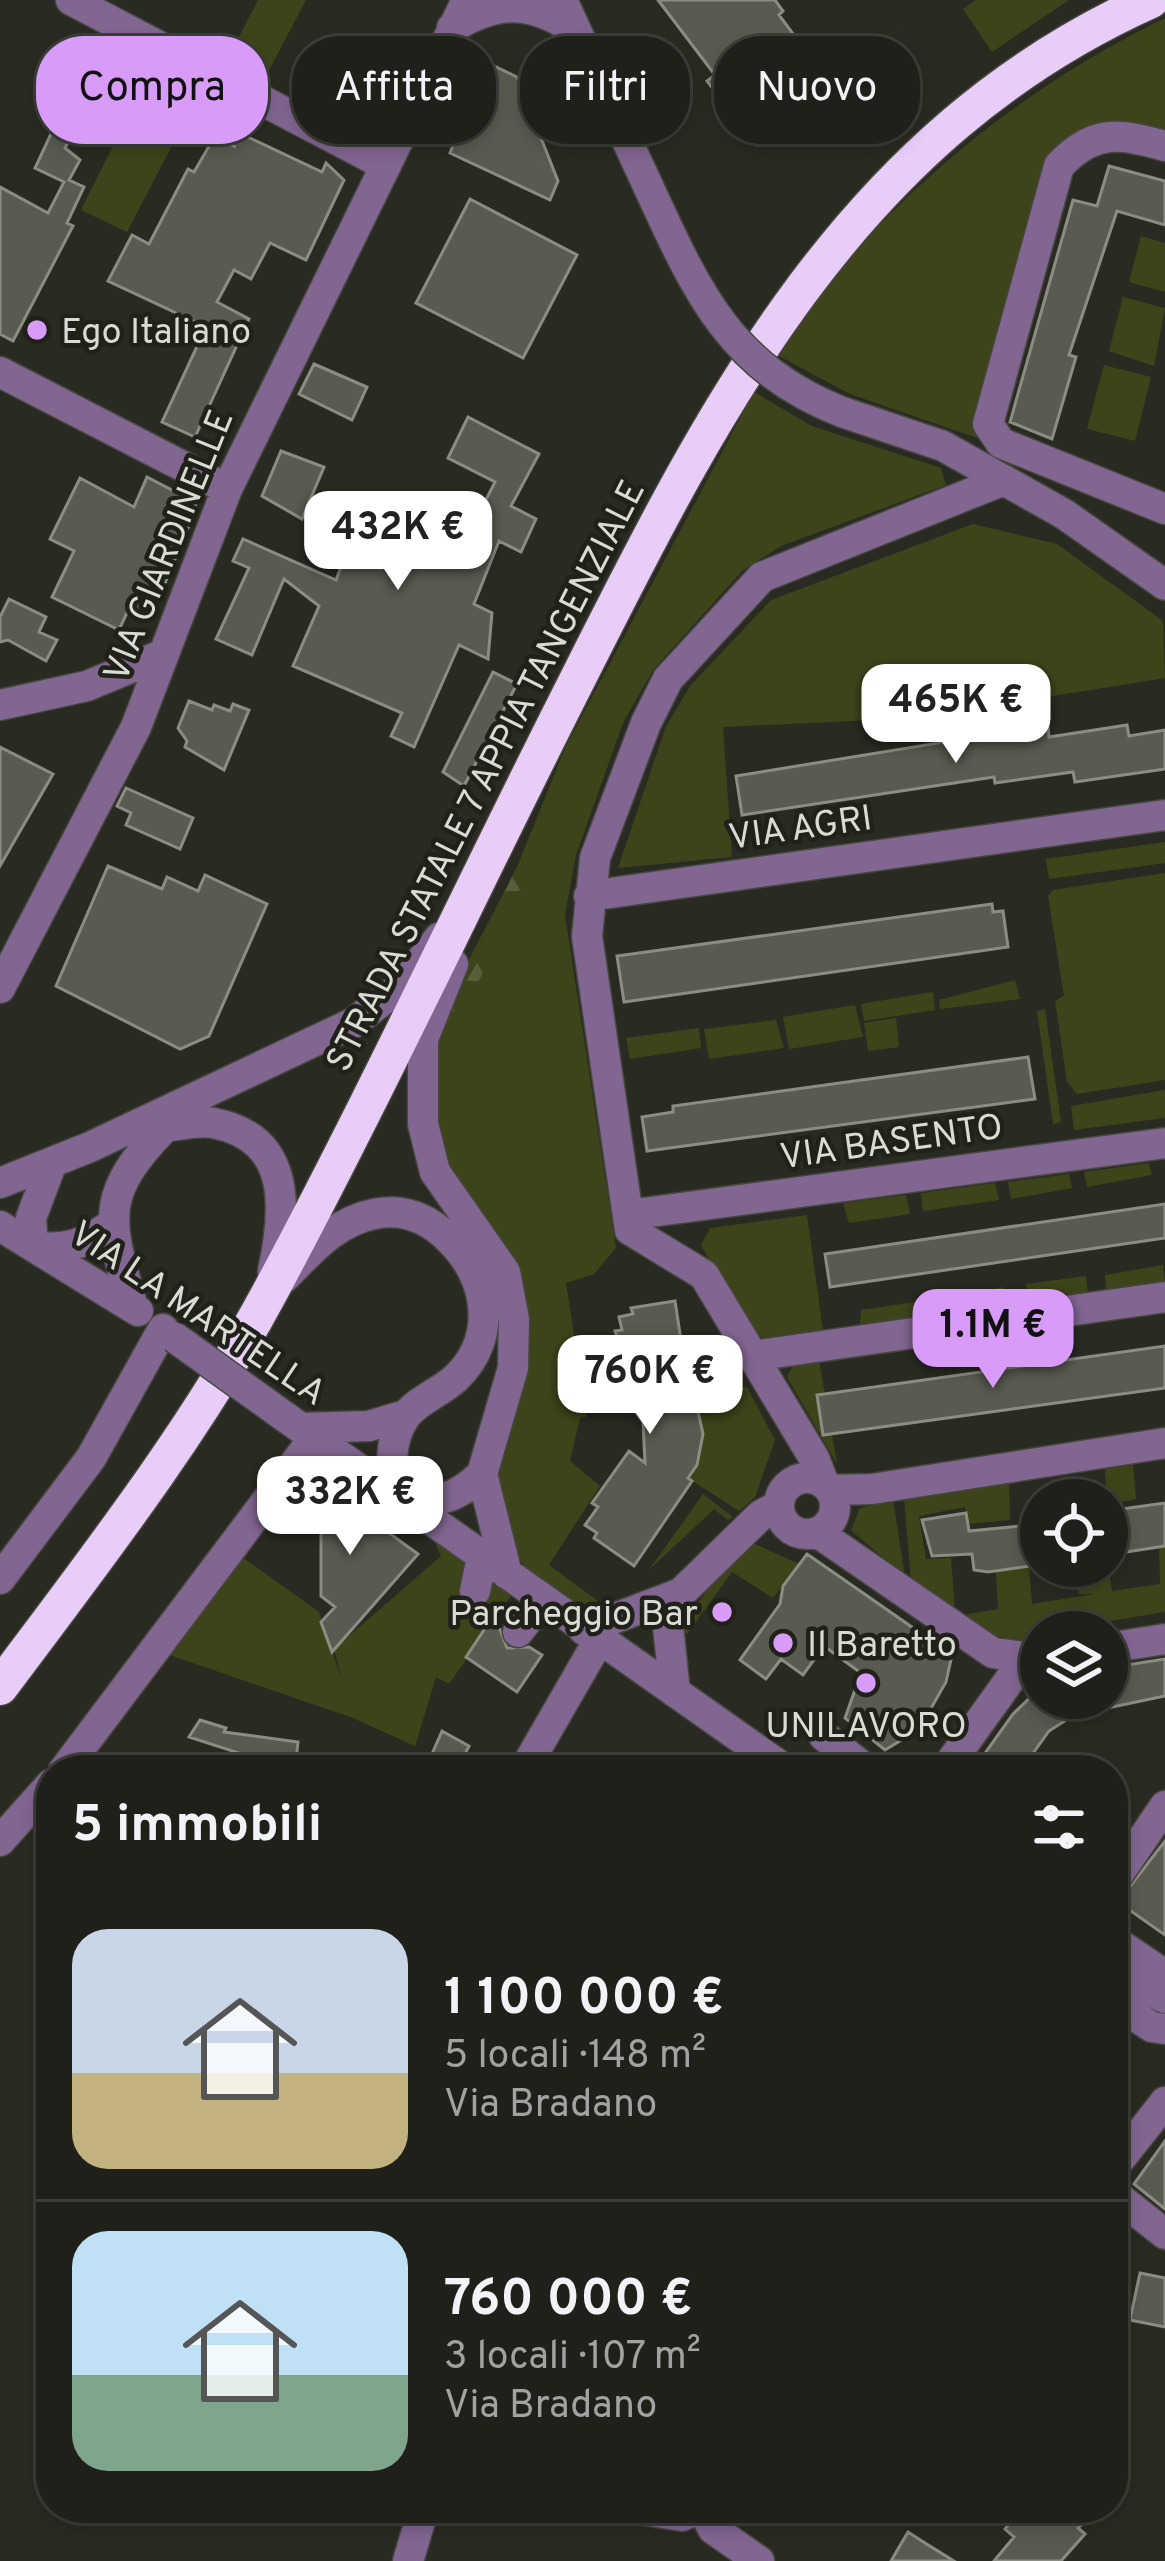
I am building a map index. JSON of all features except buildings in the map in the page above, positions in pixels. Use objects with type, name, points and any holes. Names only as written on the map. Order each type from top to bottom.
[{"type":"highway","name":"STRADA STATALE 7 APPIA TANGENZIALE","points":[[0,1687],[191,1421],[268,1294],[650,535],[794,293],[882,192],[962,120],[1083,38],[1151,0]]},
{"type":"street","points":[[71,0],[383,164]]},
{"type":"street","name":"VIA GIARDINELLE","points":[[0,988],[136,728],[159,656],[227,489],[447,31],[467,0]]},
{"type":"street","points":[[447,31],[482,6],[546,2],[579,34],[715,319],[783,384],[842,412],[944,446],[1064,514],[1164,583]]},
{"type":"street","points":[[1165,146],[1105,134],[1088,140],[1059,166],[1050,183],[988,424],[1001,443],[1165,509]]},
{"type":"street","points":[[0,372],[227,489]]},
{"type":"street","points":[[1004,480],[762,577],[727,611],[668,679],[646,723],[595,858],[587,936],[630,1230],[679,1255],[704,1275],[794,1427],[812,1506],[862,1559],[994,1653],[1020,1657]]},
{"type":"street","points":[[0,705],[87,686],[159,656]]},
{"type":"street","name":"VIA AGRI","points":[[589,896],[1165,815]]},
{"type":"street","points":[[0,1184],[51,1165],[353,1023],[400,987],[461,910]]},
{"type":"street","points":[[461,910],[452,968],[423,1039],[423,1124],[435,1172],[505,1272],[514,1319],[513,1367],[482,1474],[494,1566],[475,1591]]},
{"type":"street","points":[[133,1307],[111,1225],[117,1192],[133,1159],[165,1126],[213,1123],[259,1145],[284,1191],[268,1294]]},
{"type":"street","name":"VIA BASENTO","points":[[628,1215],[1165,1143]]},
{"type":"street","points":[[51,1165],[31,1218],[33,1246],[62,1250],[87,1242],[111,1225]]},
{"type":"street","points":[[77,1755],[148,1672],[301,1429],[369,1426],[406,1415],[458,1376],[477,1349],[484,1310],[480,1280],[466,1256],[440,1229],[413,1214],[380,1213],[349,1220],[268,1294]]},
{"type":"street","name":"VIA LA MARTELLA","points":[[0,1226],[133,1307],[764,1755]]},
{"type":"street","points":[[753,1356],[1165,1297]]},
{"type":"street","points":[[0,1579],[91,1458],[169,1333]]},
{"type":"street","points":[[406,1415],[390,1457],[398,1498],[432,1503],[460,1496],[482,1474]]},
{"type":"street","points":[[531,1755],[591,1635],[681,1593],[748,1531],[872,1489],[1165,1443]]},
{"type":"street","points":[[675,1692],[668,1627],[681,1593]]},
{"type":"street","points":[[518,1632],[543,1600]]},
{"type":"street","points":[[1128,1645],[1165,1639]]},
{"type":"street","points":[[957,1755],[1020,1674]]},
{"type":"street","name":"VIA LA MARTELLA","points":[[705,1713],[786,1755]]},
{"type":"street","points":[[824,1736],[848,1755]]},
{"type":"street","points":[[0,1840],[36,1800]]},
{"type":"street","points":[[1128,1860],[1165,1806]]},
{"type":"street","points":[[1128,1950],[1165,1975]]},
{"type":"street","points":[[1128,1980],[1165,1998]]},
{"type":"street","points":[[1128,2010],[1165,2030]]},
{"type":"street","points":[[1128,2127],[1159,2110]]},
{"type":"street","points":[[1128,2149],[1159,2110]]},
{"type":"street","points":[[1128,2205],[1165,2234]]},
{"type":"street","points":[[408,2561],[419,2523]]},
{"type":"street","points":[[710,2523],[759,2561]]},
{"type":"green space","points":[[258,0],[306,0],[268,72],[268,36],[239,36]]},
{"type":"green space","points":[[976,0],[1069,0],[992,52],[963,9]]},
{"type":"green space","points":[[1165,18],[1165,135],[1069,148],[986,441],[850,394],[777,355],[855,252],[948,160],[1052,82]]},
{"type":"green space","points":[[114,144],[173,144],[127,232],[81,210]]},
{"type":"green space","points":[[1141,236],[1165,243],[1165,292],[1129,282]]},
{"type":"green space","points":[[1123,297],[1165,308],[1154,366],[1109,351]]},
{"type":"green space","points":[[1104,365],[1151,377],[1135,441],[1087,429]]},
{"type":"green space","points":[[754,392],[812,426],[941,468],[946,485],[781,546],[743,570],[653,670],[623,723],[576,855],[565,915],[616,1248],[594,1274],[566,1283],[587,1417],[580,1418],[570,1461],[600,1486],[549,1565],[598,1601],[589,1616],[529,1572],[504,1538],[495,1503],[497,1458],[523,1367],[443,1163],[427,1090],[447,1002],[517,867],[566,746]]},
{"type":"green space","points":[[973,524],[1057,544],[1163,621],[1165,678],[917,718],[723,727],[732,857],[618,868],[666,726],[691,685],[771,600]]},
{"type":"green space","points":[[1165,842],[1165,863],[1049,879],[1046,859]]},
{"type":"green space","points":[[514,873],[528,882],[445,1049],[431,1042]]},
{"type":"green space","points":[[1165,873],[1165,1080],[1077,1094],[1067,1082],[1055,1001],[1064,996],[1048,896],[1053,890]]},
{"type":"green space","points":[[1015,980],[1020,999],[940,1009],[939,1000]]},
{"type":"green space","points":[[933,992],[935,1010],[864,1021],[861,1004]]},
{"type":"green space","points":[[855,1005],[863,1037],[789,1049],[783,1017]]},
{"type":"green space","points":[[1045,1009],[1061,1122],[1053,1124],[1037,1011]]},
{"type":"green space","points":[[896,1018],[899,1047],[868,1051],[864,1023]]},
{"type":"green space","points":[[776,1020],[784,1048],[709,1059],[704,1029]]},
{"type":"green space","points":[[699,1028],[701,1048],[630,1059],[626,1038]]},
{"type":"green space","points":[[1165,1090],[1165,1118],[1074,1130],[1071,1106]]},
{"type":"green space","points":[[1149,1163],[1152,1175],[1087,1187],[1084,1172]]},
{"type":"green space","points":[[1069,1174],[1072,1188],[1011,1199],[1008,1182]]},
{"type":"green space","points":[[995,1183],[999,1200],[923,1211],[921,1193]]},
{"type":"green space","points":[[906,1195],[910,1214],[849,1223],[843,1203]]},
{"type":"green space","points":[[807,1215],[823,1331],[768,1339],[750,1333],[701,1245],[710,1228]]},
{"type":"green space","points":[[1163,1265],[1165,1282],[1106,1291],[1105,1275]]},
{"type":"green space","points":[[1086,1276],[1088,1294],[1027,1304],[1026,1284]]},
{"type":"green space","points":[[1004,1287],[1007,1306],[951,1315],[951,1296]]},
{"type":"green space","points":[[929,1300],[930,1317],[860,1324],[861,1310]]},
{"type":"green space","points":[[819,1360],[837,1464],[787,1377],[794,1364]]},
{"type":"green space","points":[[747,1387],[775,1440],[755,1497],[739,1511],[688,1478],[703,1434],[694,1393]]},
{"type":"green space","points":[[1133,1465],[1136,1499],[1128,1501],[1128,1479],[1106,1479],[1105,1469]]},
{"type":"green space","points":[[1009,1483],[1010,1520],[968,1524],[965,1507],[919,1516],[926,1559],[951,1558],[955,1612],[911,1581],[904,1498]]},
{"type":"green space","points":[[703,1494],[733,1517],[728,1520],[714,1509],[649,1570]]},
{"type":"green space","points":[[893,1500],[905,1577],[851,1530],[860,1508]]},
{"type":"green space","points":[[432,1536],[512,1594],[449,1684],[436,1677],[415,1746],[353,1718],[155,1650],[238,1554],[319,1612],[343,1684],[334,1649],[441,1556]]},
{"type":"green space","points":[[755,1544],[799,1564],[773,1598],[732,1572],[687,1634],[679,1628],[726,1565]]},
{"type":"green space","points":[[1165,1546],[1165,1612],[1128,1618],[1128,1611],[1020,1611],[1020,1641],[994,1636],[964,1615],[998,1609],[996,1571],[1020,1567],[1020,1587],[1031,1587],[1032,1604],[1094,1594],[1079,1594],[1078,1587],[1111,1587],[1112,1591],[1160,1584],[1159,1547]]},
{"type":"place","name":"Ego Italiano","points":[[37,330]]},
{"type":"place","name":"Parcheggio Bar","points":[[722,1612]]},
{"type":"place","name":"Il Baretto","points":[[783,1643]]},
{"type":"place","name":"UNILAVORO","points":[[866,1683]]}]
